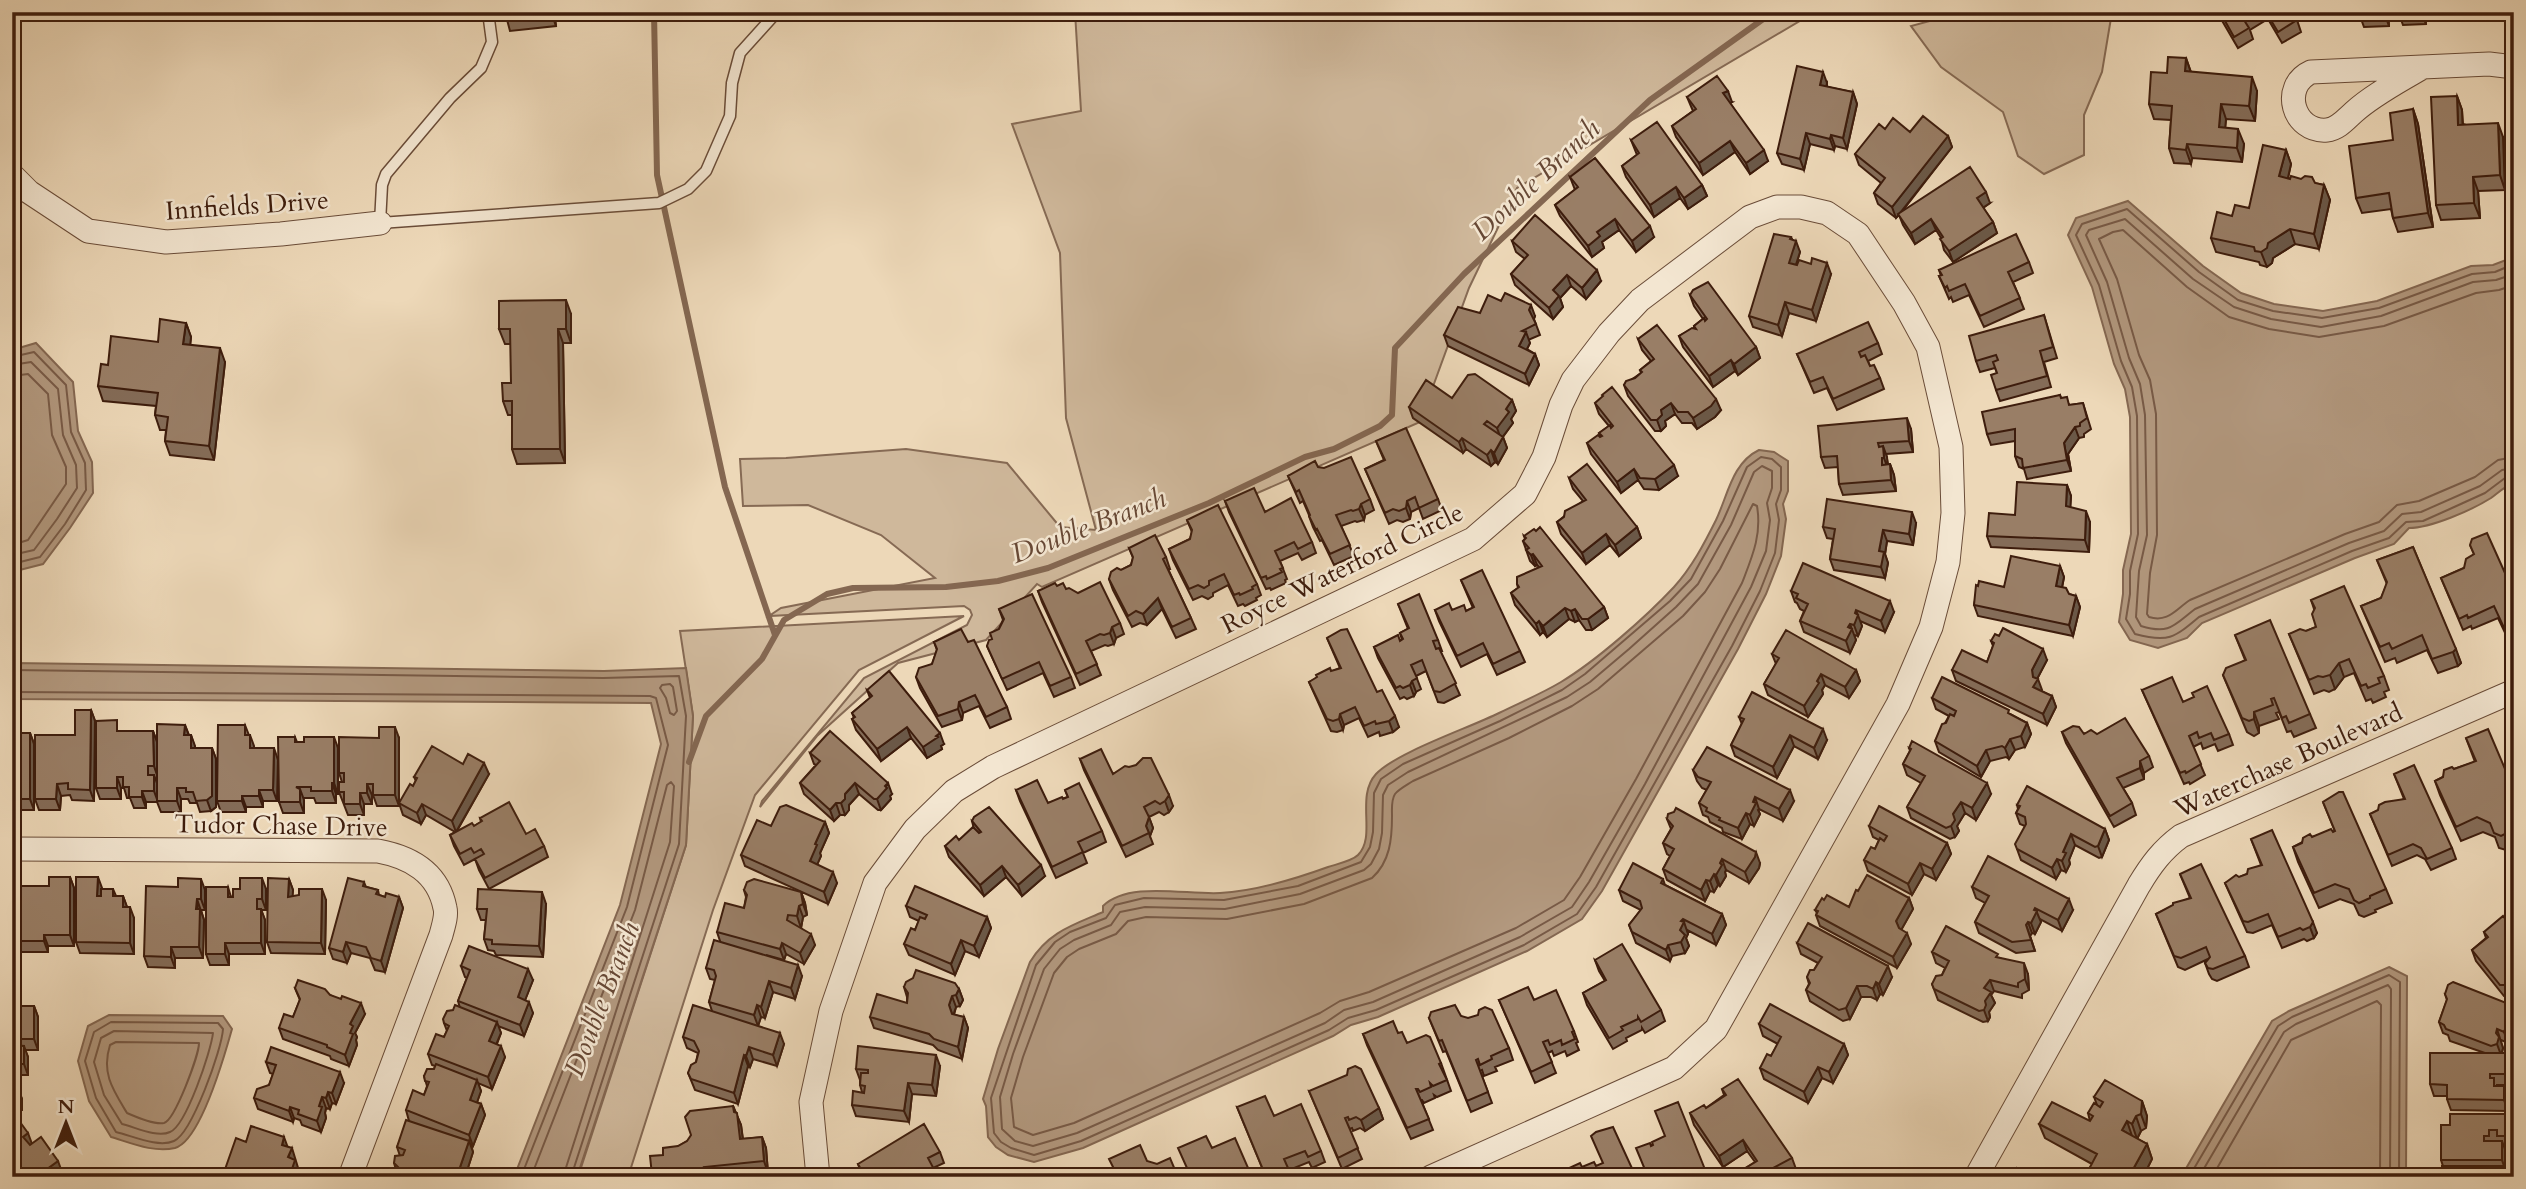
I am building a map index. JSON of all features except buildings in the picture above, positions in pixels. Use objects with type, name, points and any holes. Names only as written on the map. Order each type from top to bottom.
[{"type":"street","points":[[2423,67],[2364,103],[2333,128],[2325,130],[2308,127],[2298,117],[2294,107],[2293,90],[2302,76],[2311,72],[2488,64],[2514,66]]},
{"type":"street","name":"Innfields Drive","points":[[12,175],[29,192],[88,231],[166,242],[281,234],[380,223]]},
{"type":"street","name":"Royce Waterford Circle","points":[[818,1177],[811,1102],[831,1011],[876,883],[915,829],[944,801],[993,768],[1473,539],[1525,494],[1544,457],[1561,405],[1573,380],[1609,333],[1640,300],[1750,216],[1776,207],[1801,207],[1827,213],[1858,234],[1905,303],[1928,347],[1951,447],[1954,513],[1948,562],[1931,627],[1898,704],[1716,1029],[1674,1068],[1431,1177]]},
{"type":"street","name":"Waterchase Boulevard","points":[[1976,1177],[2152,862],[2164,849],[2181,836],[2514,691]]},
{"type":"street","name":"Tudor Chase Drive","points":[[12,849],[378,851],[398,855],[427,872],[436,883],[446,909],[441,935],[350,1177]]},
{"type":"lane","points":[[488,12],[492,42],[481,68],[450,97],[386,174],[382,185],[380,223],[659,203],[688,189],[706,172],[720,144],[730,116],[732,83],[740,53],[777,12]]},
{"type":"shaded area","points":[[1075,12],[1815,12],[1517,188],[1469,288],[1420,422],[1042,587],[1037,584],[986,640],[898,663],[817,736],[760,807],[762,801],[864,678],[967,625],[972,615],[964,606],[769,616],[781,608],[935,578],[881,535],[808,505],[743,506],[740,459],[906,449],[1007,463],[1060,527],[1096,530],[1066,418],[1060,253],[1012,124],[1081,111]]},
{"type":"shaded area","points":[[1963,12],[2112,12],[2102,72],[2084,115],[2084,155],[2044,174],[2018,156],[2003,112],[1941,67],[1911,26]]},
{"type":"shaded area","points":[[964,616],[859,670],[755,795],[713,910],[628,1177],[578,1177],[686,845],[693,716],[680,631]]},
{"type":"water","points":[[2128,201],[2203,266],[2241,293],[2274,304],[2323,311],[2377,301],[2471,266],[2493,265],[2514,257],[2514,483],[2463,513],[2440,522],[2409,528],[2394,544],[2202,623],[2187,638],[2158,648],[2130,640],[2119,622],[2123,570],[2131,534],[2130,417],[2125,389],[2114,364],[2092,287],[2068,235],[2076,218]]},
{"type":"water","points":[[36,343],[73,382],[78,431],[92,462],[93,493],[43,564],[12,572],[12,350]]},
{"type":"water","points":[[1759,450],[1774,452],[1788,461],[1788,491],[1783,504],[1786,519],[1781,556],[1766,594],[1738,649],[1602,891],[1582,919],[1527,951],[1378,1017],[1351,1025],[1333,1036],[1083,1148],[1034,1162],[1008,1155],[996,1147],[988,1137],[983,1099],[1030,962],[1045,943],[1062,931],[1103,912],[1103,906],[1114,898],[1127,894],[1142,891],[1220,893],[1248,890],[1289,880],[1358,855],[1366,838],[1367,794],[1376,774],[1416,749],[1553,686],[1589,663],[1620,638],[1663,599],[1686,571],[1716,520],[1737,471]]},
{"type":"water","points":[[12,663],[604,671],[686,668],[693,716],[686,845],[577,1177],[514,1177],[620,905],[661,744],[651,703],[12,699]]},
{"type":"water","points":[[2389,967],[2407,976],[2406,1177],[2181,1177],[2272,1021]]},
{"type":"water","points":[[109,1015],[223,1016],[232,1029],[203,1114],[185,1142],[175,1148],[151,1148],[111,1137],[89,1101],[78,1061],[88,1026]]},
{"type":"waterway","points":[[654,12],[657,175],[725,487],[775,635]]},
{"type":"waterway","name":"Double Branch","points":[[689,762],[706,716],[762,659],[784,620],[827,594],[853,588],[946,587],[998,581],[1048,568],[1209,503],[1305,457],[1334,449],[1380,426],[1392,415],[1395,348],[1464,274],[1650,100],[1773,12]]}]
